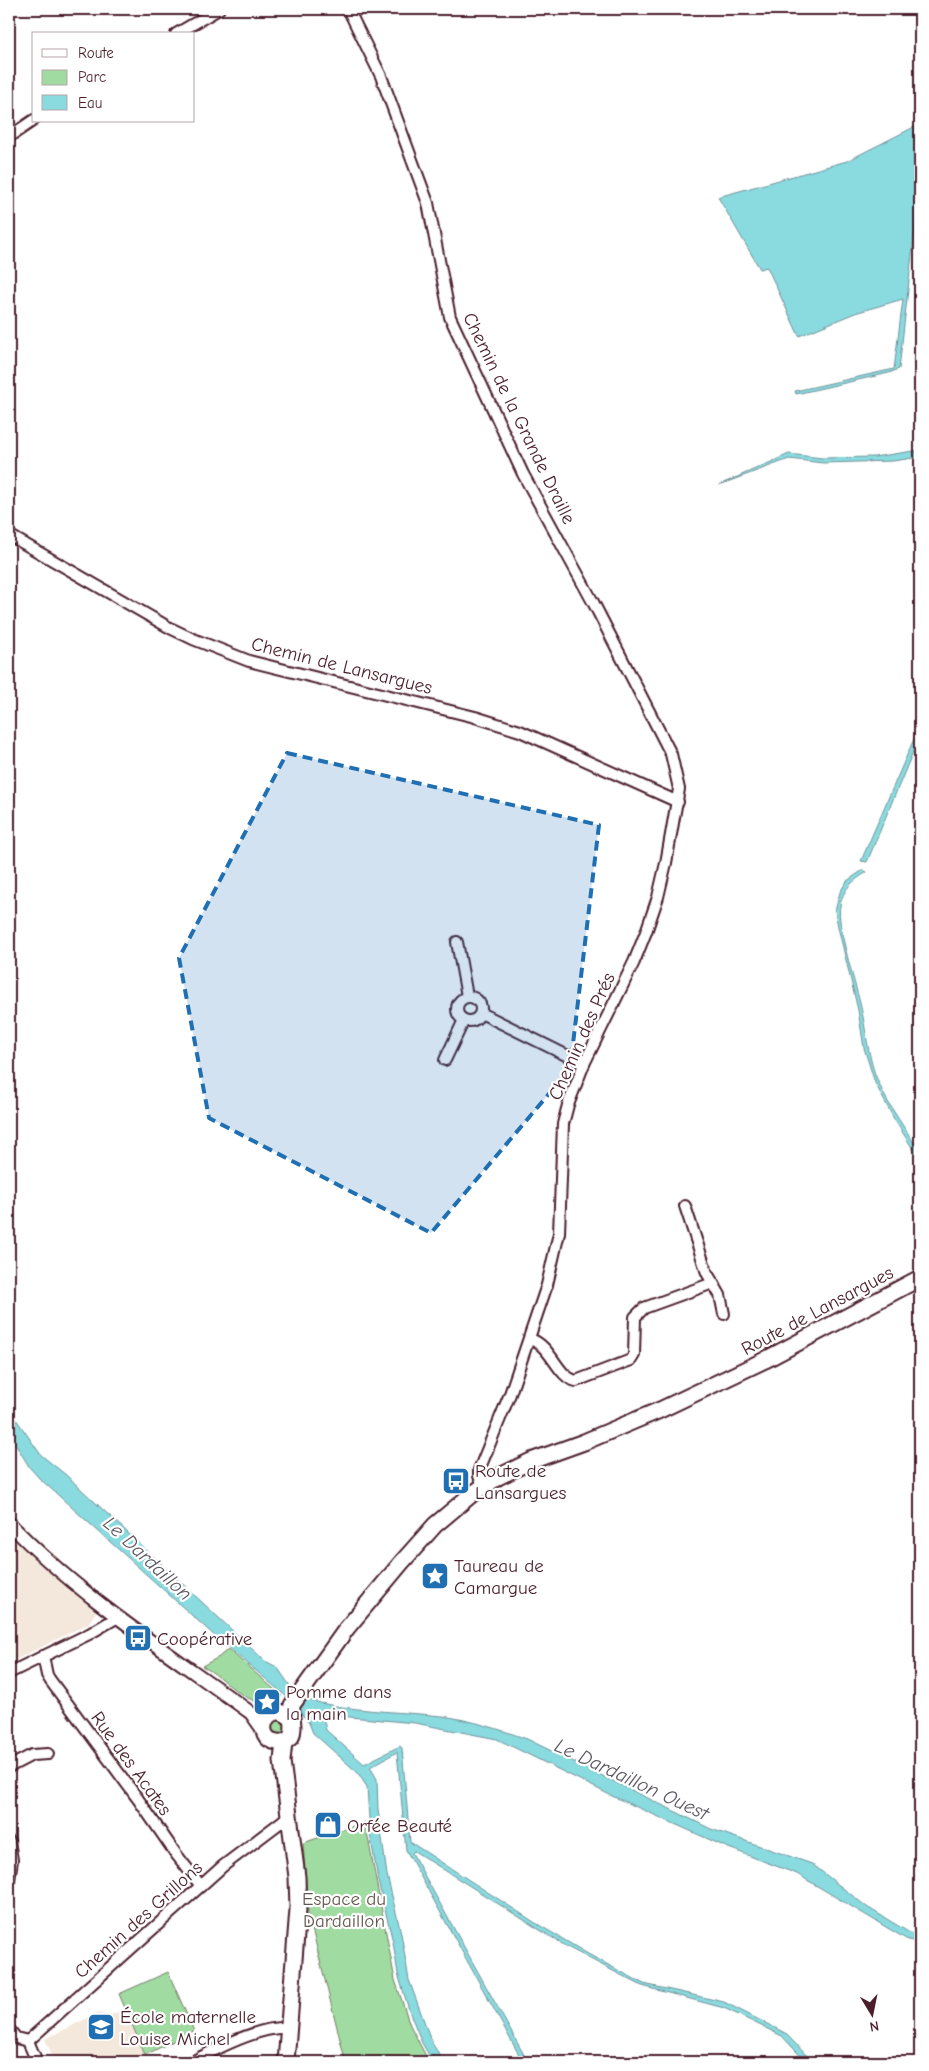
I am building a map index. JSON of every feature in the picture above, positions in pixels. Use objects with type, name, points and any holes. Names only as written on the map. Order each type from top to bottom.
[{"type":"main road","name":"Route de Lansargues","points":[[278,1723],[347,1628],[435,1525],[456,1505],[484,1486],[531,1461],[584,1442],[660,1410],[765,1360],[920,1278]]},
{"type":"main road","points":[[278,1723],[297,1877],[298,1909],[286,2062]]},
{"type":"street","points":[[179,32],[219,9]]},
{"type":"street","name":"Chemin de la Grande Draille","points":[[348,9],[381,76],[428,203],[450,317],[523,474],[593,602],[671,754],[680,789],[678,802]]},
{"type":"street","points":[[9,137],[32,121]]},
{"type":"street","name":"Chemin de Lansargues","points":[[9,535],[153,619],[215,648],[249,661],[475,717],[520,731],[678,802]]},
{"type":"street","name":"Chemin des Prés","points":[[484,1486],[478,1470],[500,1420],[530,1338],[547,1285],[559,1233],[563,1124],[568,1104],[584,1064],[634,962],[649,923],[658,897],[678,802]]},
{"type":"street","points":[[456,942],[467,996]]},
{"type":"street","points":[[467,996],[474,997],[480,1002],[481,1014],[472,1021],[464,1020],[458,1015],[456,1007],[460,1000],[467,996]]},
{"type":"street","points":[[481,1014],[584,1064]]},
{"type":"street","points":[[445,1060],[464,1020]]},
{"type":"street","points":[[685,1206],[707,1273],[720,1295],[724,1314]]},
{"type":"street","points":[[530,1338],[545,1347],[568,1377],[576,1381],[580,1380],[631,1360],[634,1350],[634,1321],[639,1310],[713,1283]]},
{"type":"street","points":[[9,1524],[34,1550],[92,1598],[251,1713],[278,1723]]},
{"type":"street","points":[[9,1673],[89,1634],[118,1617]]},
{"type":"street","name":"Rue des Acates","points":[[44,1656],[47,1675],[50,1680],[201,1886]]},
{"type":"street","points":[[9,1766],[32,1755],[48,1754]]},
{"type":"street","name":"Chemin des Grillons","points":[[28,2041],[247,1846],[275,1828],[289,1816]]},
{"type":"street","points":[[275,1828],[291,1833]]},
{"type":"street","points":[[9,1841],[12,1860],[9,1880]]},
{"type":"street","points":[[192,2062],[231,2042],[266,2032],[289,2028]]},
{"type":"street","points":[[9,2029],[16,2038],[28,2041],[37,2062]]},
{"type":"highlighted area","points":[[287,753],[599,825],[570,1069],[431,1233],[209,1118],[179,958]]},
{"type":"shaded area","points":[[9,1513],[104,1600],[88,1624],[9,1663]]},
{"type":"shaded area","name":"École maternelle Louise Michel","points":[[125,2009],[145,2055],[131,2060],[132,2062],[55,2062],[45,2039],[98,2013],[109,2016]]},
{"type":"green space","points":[[228,1649],[282,1696],[271,1705],[260,1703],[242,1695],[202,1666],[219,1657]]},
{"type":"green space","points":[[279,1719],[286,1724],[285,1733],[274,1737],[269,1724]]},
{"type":"green space","name":"Espace du Dardaillon","points":[[365,1822],[395,1980],[410,2025],[429,2062],[346,2062],[345,2059],[308,1913],[303,1843]]},
{"type":"green space","points":[[168,1972],[194,2031],[145,2055],[119,1994]]},
{"type":"water","points":[[920,124],[920,184],[899,369],[889,373],[796,394],[795,391],[894,369],[903,299],[855,313],[799,336],[767,267],[760,269],[718,197],[847,161]]},
{"type":"water","points":[[920,450],[920,457],[893,461],[823,463],[789,459],[719,485],[789,454],[822,458],[874,457]]},
{"type":"water","points":[[920,725],[920,735],[867,862],[861,861]]},
{"type":"water","points":[[863,870],[867,872],[849,886],[841,900],[840,914],[843,939],[860,1003],[875,1074],[888,1102],[920,1153],[920,1160],[894,1119],[875,1083],[864,1048],[858,1010],[838,927],[835,911],[840,892],[847,881]]},
{"type":"water","name":"Le Dardaillon","points":[[9,1409],[41,1455],[66,1475],[265,1661],[277,1667],[293,1690],[287,1697],[216,1637],[39,1478],[30,1468],[9,1434]]},
{"type":"water","points":[[305,1699],[356,1709],[442,1716],[485,1725],[527,1739],[711,1829],[812,1864],[867,1907],[910,1933],[920,1936],[920,1944],[906,1939],[797,1874],[726,1847],[612,1796],[497,1739],[415,1723],[328,1715],[324,1721],[326,1730],[364,1764],[400,1746],[402,1748],[410,1842],[534,1922],[588,1954],[644,1984],[724,2002],[785,2033],[813,2062],[806,2062],[782,2036],[724,2008],[642,1986],[567,1947],[414,1851],[412,1853],[528,2062],[523,2062],[406,1850],[397,1752],[370,1767],[377,1779],[378,1809],[387,1875],[401,1933],[409,1980],[432,2043],[444,2062],[433,2062],[422,2043],[410,2013],[398,1974],[370,1834],[367,1787],[358,1773],[313,1733],[300,1710]]},
{"type":"place","name":"Route de Lansargues","points":[[456,1481]]},
{"type":"place","name":"Taureau de Camargue","points":[[435,1576]]},
{"type":"place","name":"Coopérative","points":[[138,1638]]},
{"type":"place","name":"Pomme dans la main","points":[[267,1702]]},
{"type":"place","name":"Orfée Beauté","points":[[328,1825]]},
{"type":"place","name":"École maternelle Louise Michel","points":[[101,2027]]},
{"type":"water label","name":"Le Dardaillon Ouest","points":[[632,1779]]}]
